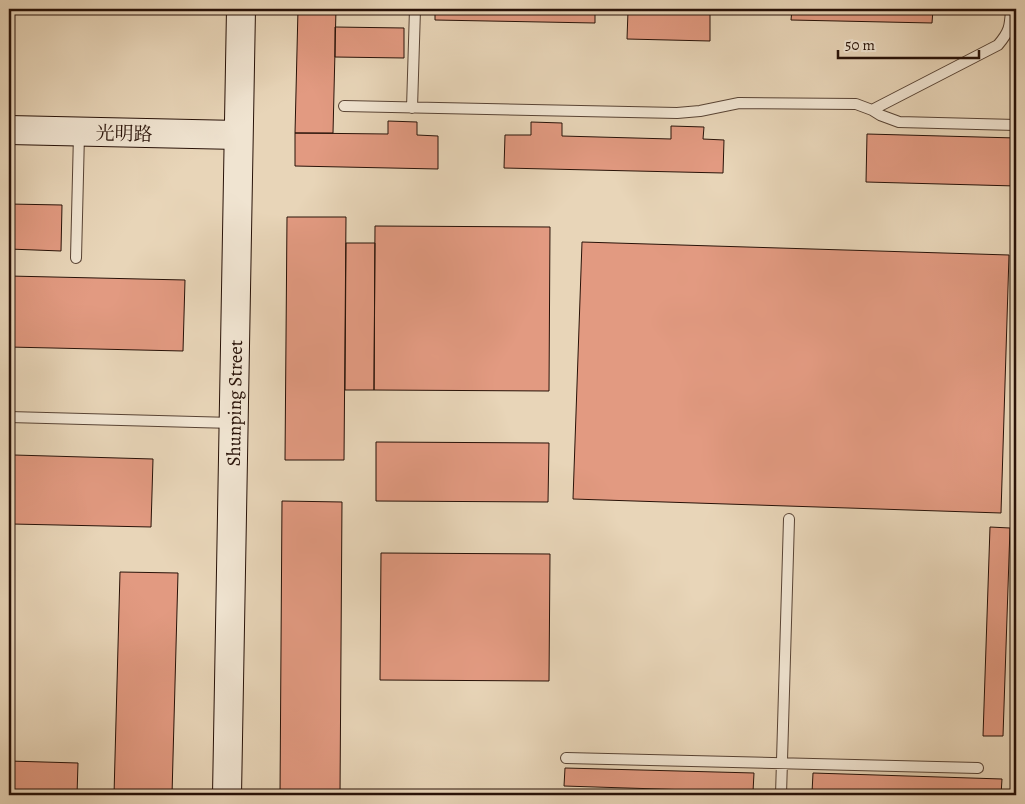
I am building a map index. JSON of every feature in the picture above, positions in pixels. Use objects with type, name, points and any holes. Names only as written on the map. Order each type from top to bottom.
[{"type":"street","name":"Shunping Street","points":[[227,795],[241,9]]},
{"type":"street","name":"光明路","points":[[9,130],[238,135]]},
{"type":"lane","points":[[412,108],[415,9]]},
{"type":"lane","points":[[872,110],[998,44],[1007,35],[1011,9]]},
{"type":"lane","points":[[344,106],[677,113],[700,112],[739,103],[856,104],[899,122],[1016,125]]},
{"type":"lane","points":[[76,258],[79,132]]},
{"type":"lane","points":[[9,417],[234,423]]},
{"type":"lane","points":[[780,795],[788,519]]},
{"type":"lane","points":[[566,758],[978,768]]},
{"type":"building","points":[[298,9],[336,9],[333,133],[295,133]]},
{"type":"building","points":[[435,9],[595,9],[595,23],[435,20]]},
{"type":"building","points":[[654,9],[688,9],[688,12],[710,13],[710,41],[627,39],[628,11],[654,11]]},
{"type":"building","points":[[792,9],[933,9],[932,23],[791,20]]},
{"type":"building","points":[[335,27],[404,28],[404,58],[335,57]]},
{"type":"building","points":[[388,121],[417,122],[417,135],[438,136],[438,169],[295,166],[295,133],[388,134]]},
{"type":"building","points":[[531,122],[562,123],[562,136],[671,139],[671,126],[704,127],[703,139],[724,140],[723,173],[504,168],[505,135],[531,135]]},
{"type":"building","points":[[867,134],[1016,138],[1016,186],[866,182]]},
{"type":"building","points":[[9,204],[62,205],[61,251],[9,249]]},
{"type":"building","points":[[287,217],[346,217],[344,460],[285,460]]},
{"type":"building","points":[[375,226],[550,227],[549,391],[374,390]]},
{"type":"building","points":[[582,242],[1009,255],[1001,513],[573,499]]},
{"type":"building","points":[[346,243],[375,243],[374,390],[345,390]]},
{"type":"building","points":[[9,276],[185,280],[183,351],[9,347]]},
{"type":"building","points":[[376,442],[549,443],[548,502],[376,501]]},
{"type":"building","points":[[14,455],[153,459],[151,527],[12,524]]},
{"type":"building","points":[[282,501],[342,502],[340,795],[280,795]]},
{"type":"building","points":[[990,527],[1010,528],[1003,736],[983,736]]},
{"type":"building","points":[[381,553],[550,554],[549,681],[380,680]]},
{"type":"building","points":[[120,572],[178,573],[172,795],[114,795]]},
{"type":"building","points":[[9,761],[78,763],[77,795],[9,795]]},
{"type":"building","points":[[565,768],[754,773],[753,792],[564,786]]},
{"type":"building","points":[[813,773],[1002,779],[1001,795],[812,793]]}]
